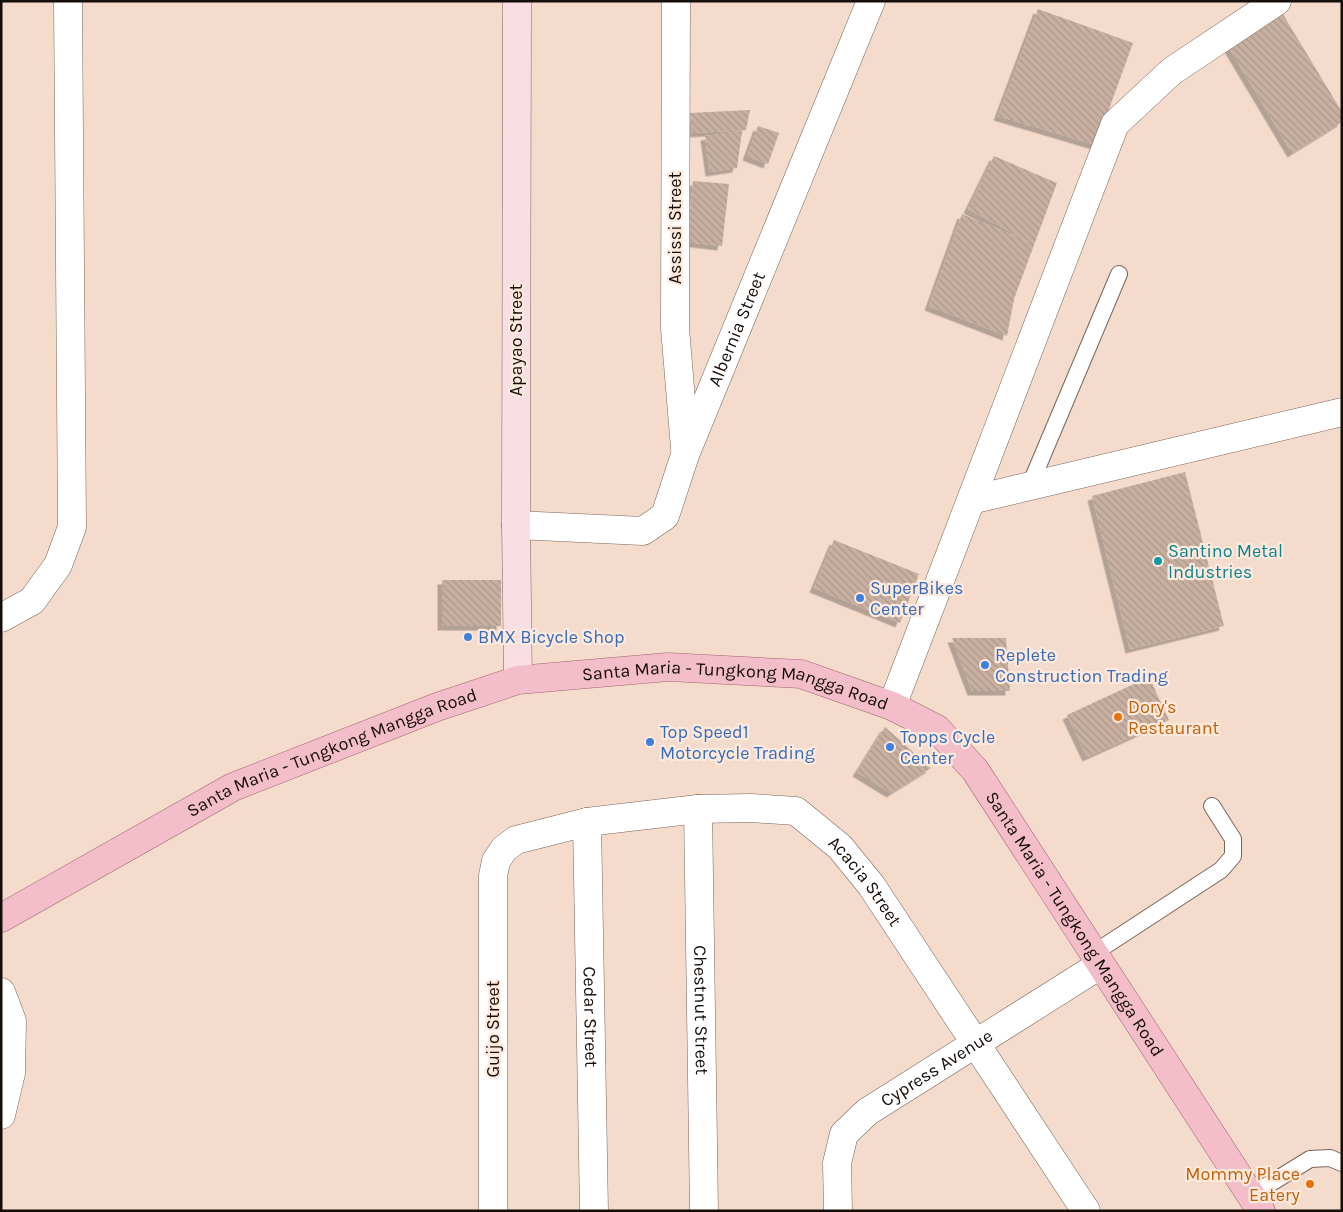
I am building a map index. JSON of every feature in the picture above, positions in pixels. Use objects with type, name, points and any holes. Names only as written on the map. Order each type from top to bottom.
[{"type":"main road","name":"Santa Maria - Tungkong Mangga Road","points":[[1,918],[234,787],[437,707],[518,680],[668,667],[801,674],[892,706],[937,729],[975,770],[1256,1203]]},
{"type":"street","points":[[1,618],[32,601],[58,565],[72,527],[68,1]]},
{"type":"street","name":"Apayao Street","points":[[517,1],[516,524],[518,680]]},
{"type":"street","name":"Assissi Street","points":[[676,1],[675,328],[685,455]]},
{"type":"street","name":"Albernia Street","points":[[516,524],[643,531],[665,516],[685,455],[871,1]]},
{"type":"street","points":[[892,706],[1116,124],[1172,71],[1277,1]]},
{"type":"street","points":[[971,500],[1342,412]]},
{"type":"street","name":"Acacia Street","points":[[504,849],[516,840],[587,822],[698,809],[751,808],[796,811],[840,847],[871,885],[1086,1211]]},
{"type":"street","name":"Chestnut Street","points":[[698,809],[704,1211]]},
{"type":"street","name":"Cedar Street","points":[[587,822],[594,1211]]},
{"type":"street","name":"Guijo Street","points":[[492,1211],[493,876],[496,862],[504,849]]},
{"type":"street","name":"Cypress Avenue","points":[[838,1211],[837,1163],[844,1134],[867,1112],[975,1043],[1097,959]]},
{"type":"street","points":[[1,992],[12,1021],[11,1073],[1,1114]]},
{"type":"lane","points":[[1030,485],[1119,274]]},
{"type":"lane","points":[[1097,959],[1221,870],[1233,856],[1233,839],[1212,806]]},
{"type":"lane","points":[[1256,1203],[1310,1159],[1330,1158],[1342,1163]]},
{"type":"building","points":[[1038,9],[1133,43],[1096,145],[998,116]]},
{"type":"building","points":[[1281,11],[1342,112],[1342,122],[1292,153],[1228,46]]},
{"type":"building","points":[[750,110],[746,130],[692,133],[690,113]]},
{"type":"building","points":[[758,126],[779,133],[768,164],[747,156]]},
{"type":"building","points":[[742,131],[737,168],[710,172],[705,136]]},
{"type":"building","points":[[994,156],[1057,183],[1014,299],[1007,336],[929,306],[962,214],[1032,243],[968,209]]},
{"type":"building","points":[[693,181],[729,184],[722,246],[687,242]]},
{"type":"building","name":"Santino Metal Industries","points":[[1185,472],[1224,626],[1130,649],[1092,496]]},
{"type":"building","points":[[834,540],[919,574],[900,623],[814,588]]},
{"type":"building","points":[[442,580],[501,580],[501,626],[442,626]]},
{"type":"building","name":"Replete Construction Trading","points":[[952,638],[1006,638],[1010,691],[972,691]]},
{"type":"building","name":"Dory's Restaurant","points":[[1149,677],[1169,720],[1087,757],[1067,715]]},
{"type":"building","name":"Topps Cycle Center","points":[[885,727],[931,768],[891,793],[857,772]]},
{"type":"place","name":"Santino Metal Industries","points":[[1158,561]]},
{"type":"place","name":"SuperBikes Center","points":[[860,598]]},
{"type":"place","name":"BMX Bicycle Shop","points":[[468,637]]},
{"type":"place","name":"Replete Construction Trading","points":[[985,665]]},
{"type":"place","name":"Dory's Restaurant","points":[[1118,717]]},
{"type":"place","name":"Top Speed1 Motorcycle Trading","points":[[650,742]]},
{"type":"place","name":"Topps Cycle Center","points":[[890,747]]},
{"type":"place","name":"Mommy Place Eatery","points":[[1310,1184]]}]
